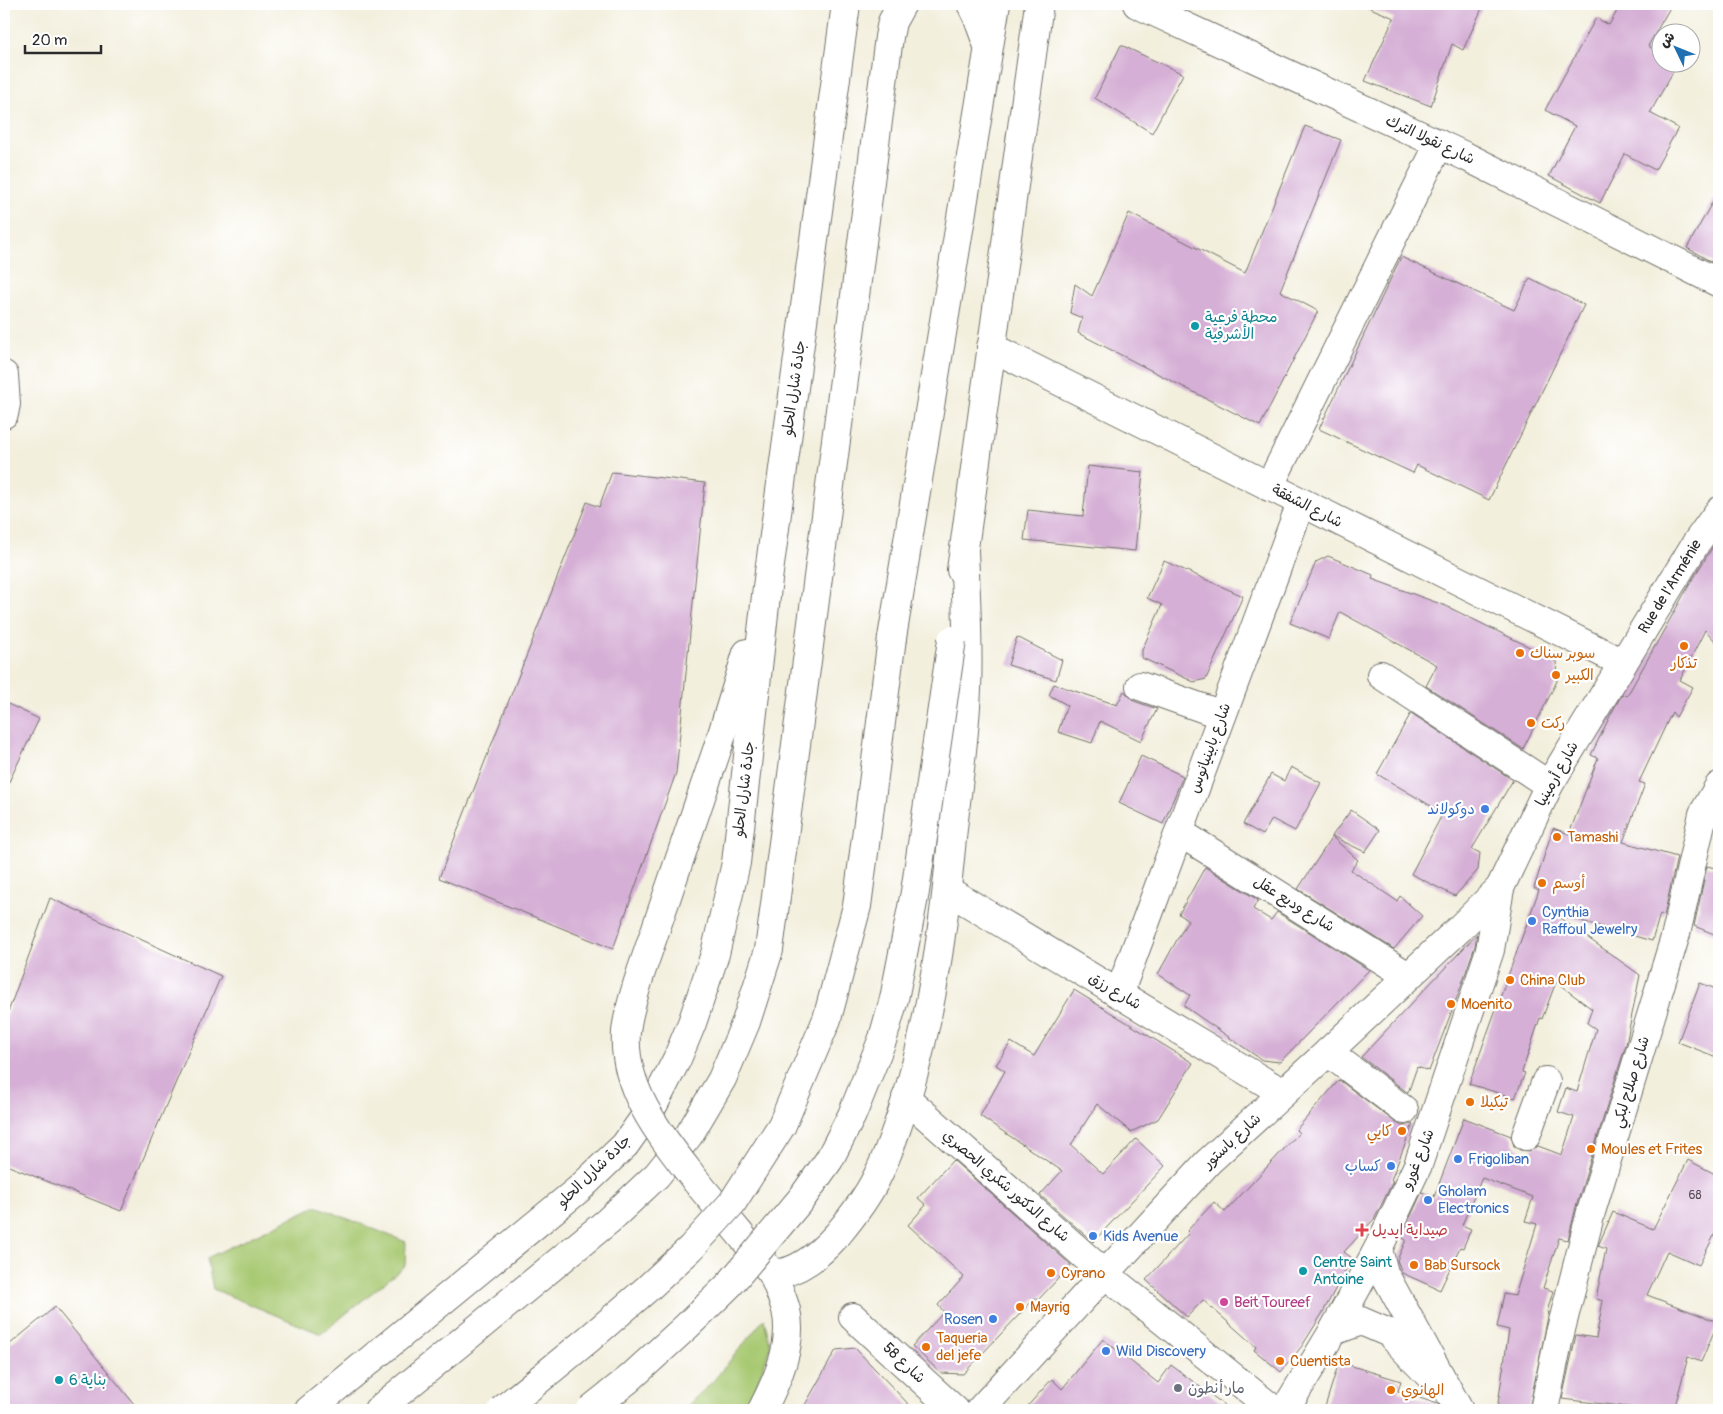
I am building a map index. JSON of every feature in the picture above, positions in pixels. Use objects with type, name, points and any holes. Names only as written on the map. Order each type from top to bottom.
[{"type":"main road","name":"جادة شارل الحلو","points":[[309,1410],[579,1189],[624,1146],[654,1104],[677,1059],[692,1023],[715,954],[736,863],[767,587],[846,4]]},
{"type":"main road","points":[[378,1410],[608,1220],[657,1175],[689,1135],[722,1080],[746,1022],[769,950],[889,37],[892,22],[902,4]]},
{"type":"main road","points":[[971,4],[988,46]]},
{"type":"main road","points":[[502,1410],[648,1288],[690,1248],[732,1203],[782,1125],[827,1019],[856,906],[892,638],[996,4]]},
{"type":"main road","points":[[590,1410],[629,1379],[729,1285],[807,1190],[829,1160],[852,1115],[883,1038],[894,999],[915,892],[952,640],[990,347],[1038,4]]},
{"type":"main road","name":"شارع نقولا الترك","points":[[1137,4],[1439,144],[1719,283]]},
{"type":"main road","points":[[1269,487],[1439,144]]},
{"type":"main road","name":"شارع الشفقة","points":[[990,347],[1623,664]]},
{"type":"main road","points":[[4,375],[6,404],[4,414]]},
{"type":"main road","name":"شارع بابينيانوس","points":[[1119,994],[1301,503]]},
{"type":"main road","name":"Rue de l'Arménie","points":[[1623,664],[1696,543],[1719,512]]},
{"type":"main road","points":[[773,1274],[783,1273],[802,1265],[826,1247],[854,1214],[875,1181],[886,1158],[917,1061],[933,990],[947,890],[967,690],[964,551]]},
{"type":"main road","points":[[762,1410],[784,1356],[787,1332],[786,1310],[773,1274],[696,1181],[657,1130],[637,1092],[629,1070],[626,1053],[626,1032],[630,1008],[641,972],[719,744],[767,587]]},
{"type":"main road","name":"شارع أرمينيا","points":[[1500,888],[1549,785],[1623,664]]},
{"type":"main road","points":[[1381,675],[1549,785]]},
{"type":"main road","points":[[1140,686],[1222,715]]},
{"type":"main road","name":"شارع صلاح لبكي","points":[[1544,1410],[1559,1337],[1591,1212],[1676,934],[1703,814],[1719,786]]},
{"type":"main road","name":"شارع وديع عقل","points":[[1180,832],[1408,976]]},
{"type":"main road","name":"شارع باستور","points":[[980,1410],[1208,1162],[1328,1052],[1500,888]]},
{"type":"main road","name":"شارع غورو","points":[[1285,1410],[1333,1331],[1378,1249],[1418,1165],[1490,950],[1500,888]]},
{"type":"main road","name":"شارع رزق","points":[[947,890],[1283,1093]]},
{"type":"main road","points":[[1459,929],[1466,927],[1478,928],[1485,936],[1490,950]]},
{"type":"main road","points":[[1328,1052],[1404,1110]]},
{"type":"main road","points":[[1526,1136],[1546,1081]]},
{"type":"main road","name":"شارع الدكتور شكري الحصري","points":[[906,1098],[1105,1274],[1274,1410]]},
{"type":"main road","points":[[1378,1249],[1384,1273],[1457,1406]]},
{"type":"main road","name":"شارع 58","points":[[854,1317],[955,1410]]},
{"type":"main road","points":[[1333,1331],[1361,1321],[1388,1333],[1457,1406]]},
{"type":"green space","points":[[316,1206],[406,1242],[405,1266],[321,1334],[213,1289],[207,1258]]},
{"type":"green space","points":[[764,1319],[771,1347],[754,1391],[742,1410],[683,1410],[714,1380]]},
{"type":"building","points":[[1361,4],[1484,4],[1463,50],[1452,44],[1431,106],[1365,81],[1394,18]]},
{"type":"building","points":[[1621,4],[1672,4],[1662,22],[1650,22],[1650,42],[1648,46],[1650,47],[1650,72],[1673,72],[1650,113],[1678,128],[1655,170],[1625,154],[1600,203],[1549,176],[1575,126],[1545,110],[1596,18],[1609,25]]},
{"type":"building","points":[[1121,45],[1183,74],[1152,133],[1095,98]]},
{"type":"building","name":"محطة فرعية الأشرفية","points":[[1305,126],[1341,140],[1280,291],[1318,311],[1260,426],[1078,333],[1082,318],[1070,313],[1075,284],[1092,296],[1129,213],[1245,273]]},
{"type":"building","points":[[1719,190],[1719,266],[1687,248]]},
{"type":"building","points":[[1401,257],[1514,310],[1530,278],[1584,305],[1489,500],[1417,465],[1413,473],[1319,429]]},
{"type":"building","points":[[1088,466],[1143,472],[1135,551],[1024,540],[1028,510],[1083,516]]},
{"type":"building","points":[[612,472],[705,483],[676,773],[613,949],[439,878],[587,502],[599,507]]},
{"type":"building","points":[[1719,537],[1719,645],[1705,630],[1680,680],[1693,687],[1676,717],[1672,712],[1639,782],[1645,784],[1623,842],[1677,857],[1664,916],[1660,914],[1652,941],[1553,913],[1640,975],[1626,1044],[1576,1207],[1568,1240],[1559,1238],[1543,1288],[1553,1291],[1547,1312],[1549,1312],[1529,1410],[1497,1410],[1509,1330],[1497,1327],[1504,1294],[1515,1296],[1537,1224],[1525,1221],[1533,1197],[1482,1178],[1462,1225],[1471,1229],[1463,1248],[1460,1247],[1440,1290],[1402,1273],[1397,1260],[1406,1240],[1401,1237],[1422,1192],[1434,1197],[1464,1118],[1511,1136],[1514,1146],[1520,1150],[1529,1151],[1538,1146],[1562,1155],[1574,1117],[1558,1112],[1566,1088],[1577,1092],[1596,1029],[1587,1023],[1592,1009],[1556,982],[1542,1019],[1540,1018],[1522,1072],[1525,1073],[1515,1098],[1469,1084],[1539,890],[1534,888],[1553,828],[1569,834],[1598,758],[1591,755],[1611,714],[1622,694],[1627,696],[1692,580]]},
{"type":"building","points":[[1328,556],[1373,575],[1372,579],[1446,606],[1556,660],[1557,681],[1523,749],[1426,686],[1437,665],[1340,612],[1329,639],[1290,623],[1316,562]]},
{"type":"building","points":[[1164,561],[1243,596],[1206,679],[1194,682],[1142,658],[1142,650],[1162,605],[1147,598]]},
{"type":"building","points":[[1017,637],[1062,660],[1056,680],[1008,665]]},
{"type":"building","points":[[1054,684],[1117,705],[1124,691],[1134,701],[1157,709],[1141,741],[1100,721],[1092,743],[1058,732],[1067,705],[1049,695]]},
{"type":"building","points":[[4,702],[39,719],[4,792]]},
{"type":"building","points":[[1411,713],[1513,780],[1472,849],[1480,853],[1478,870],[1455,896],[1411,874],[1443,813],[1377,774]]},
{"type":"building","points":[[1141,756],[1183,776],[1163,824],[1119,803]]},
{"type":"building","points":[[1291,767],[1321,783],[1295,831],[1272,819],[1263,835],[1243,824],[1271,774],[1284,781]]},
{"type":"building","points":[[1351,810],[1380,830],[1365,852],[1332,836]]},
{"type":"building","points":[[1332,837],[1358,860],[1351,870],[1397,901],[1400,896],[1422,916],[1394,949],[1298,889]]},
{"type":"building","points":[[1707,866],[1719,869],[1719,936],[1694,926]]},
{"type":"building","points":[[1205,867],[1258,900],[1253,909],[1271,920],[1277,912],[1369,970],[1280,1062],[1262,1060],[1184,1006],[1190,995],[1158,974],[1188,920],[1179,914]]},
{"type":"building","points":[[50,898],[221,976],[121,1211],[4,1164],[4,1023]]},
{"type":"building","points":[[1477,934],[1475,946],[1459,992],[1429,1071],[1417,1067],[1408,1093],[1361,1057]]},
{"type":"building","points":[[1700,983],[1719,990],[1719,1058],[1678,1042]]},
{"type":"building","points":[[1074,990],[1193,1063],[1158,1119],[1131,1132],[1097,1104],[1071,1145],[1103,1174],[1136,1139],[1165,1166],[1093,1242],[1040,1195],[1062,1171],[980,1116],[1005,1071],[996,1065],[1011,1042],[1034,1056]]},
{"type":"building","points":[[1339,1080],[1395,1122],[1402,1126],[1413,1124],[1391,1180],[1393,1181],[1375,1218],[1344,1252],[1352,1258],[1322,1314],[1302,1346],[1281,1372],[1254,1350],[1256,1347],[1203,1300],[1187,1317],[1146,1280],[1189,1233],[1187,1231],[1214,1202],[1225,1212],[1299,1133],[1296,1130]]},
{"type":"building","points":[[953,1160],[1071,1265],[1038,1300],[1035,1298],[963,1374],[941,1373],[912,1346],[944,1312],[938,1305],[964,1277],[908,1225],[926,1205],[918,1198]]},
{"type":"building","points":[[1688,1160],[1719,1176],[1719,1226],[1699,1265],[1667,1251],[1647,1295],[1718,1322],[1701,1362],[1688,1357],[1674,1410],[1636,1410],[1636,1408],[1562,1399],[1576,1335],[1596,1338],[1603,1301],[1596,1299],[1606,1249],[1598,1246],[1613,1212],[1653,1229]]},
{"type":"building","name":"بناية 6","points":[[55,1307],[139,1410],[4,1410],[4,1349]]},
{"type":"building","points":[[1103,1339],[1158,1383],[1171,1365],[1231,1410],[1024,1410],[1052,1379],[1062,1389]]},
{"type":"building","points":[[855,1348],[914,1410],[802,1410],[836,1350]]},
{"type":"building","points":[[1339,1362],[1401,1381],[1398,1391],[1438,1404],[1441,1410],[1324,1410]]},
{"type":"place","name":"محطة فرعية الأشرفية","points":[[1195,326]]},
{"type":"place","name":"تذكار","points":[[1684,646]]},
{"type":"place","name":"سوبر سناك","points":[[1520,653]]},
{"type":"place","name":"الكبير","points":[[1556,675]]},
{"type":"place","name":"ركت","points":[[1531,723]]},
{"type":"place","name":"دوكولاند","points":[[1485,809]]},
{"type":"place","name":"Tamashi","points":[[1557,837]]},
{"type":"place","name":"أوسم","points":[[1542,883]]},
{"type":"place","name":"Cynthia Raffoul Jewelry","points":[[1532,921]]},
{"type":"place","name":"China Club","points":[[1510,980]]},
{"type":"place","name":"Moenito","points":[[1451,1004]]},
{"type":"place","name":"تيكيلا","points":[[1470,1102]]},
{"type":"place","name":"كايي","points":[[1402,1131]]},
{"type":"place","name":"Moules et Frites","points":[[1591,1149]]},
{"type":"place","name":"Frigoliban","points":[[1458,1159]]},
{"type":"place","name":"كساب","points":[[1391,1166]]},
{"type":"place","name":"Gholam Electronics","points":[[1428,1200]]},
{"type":"place","name":"صيداية ايديل","points":[[1362,1230]]},
{"type":"place","name":"Kids Avenue","points":[[1093,1236]]},
{"type":"place","name":"Bab Sursock","points":[[1414,1265]]},
{"type":"place","name":"Centre Saint Antoine","points":[[1303,1271]]},
{"type":"place","name":"Cyrano","points":[[1051,1273]]},
{"type":"place","name":"Beit Toureef","points":[[1224,1302]]},
{"type":"place","name":"Mayrig","points":[[1020,1307]]},
{"type":"place","name":"Rosen","points":[[993,1319]]},
{"type":"place","name":"Taqueria del jefe","points":[[926,1347]]},
{"type":"place","name":"Wild Discovery","points":[[1106,1351]]},
{"type":"place","name":"Cuentista","points":[[1280,1361]]},
{"type":"place","name":"بناية 6","points":[[59,1380]]},
{"type":"place","name":"مار أنطون","points":[[1178,1388]]},
{"type":"place","name":"الهانوي","points":[[1391,1390]]}]
